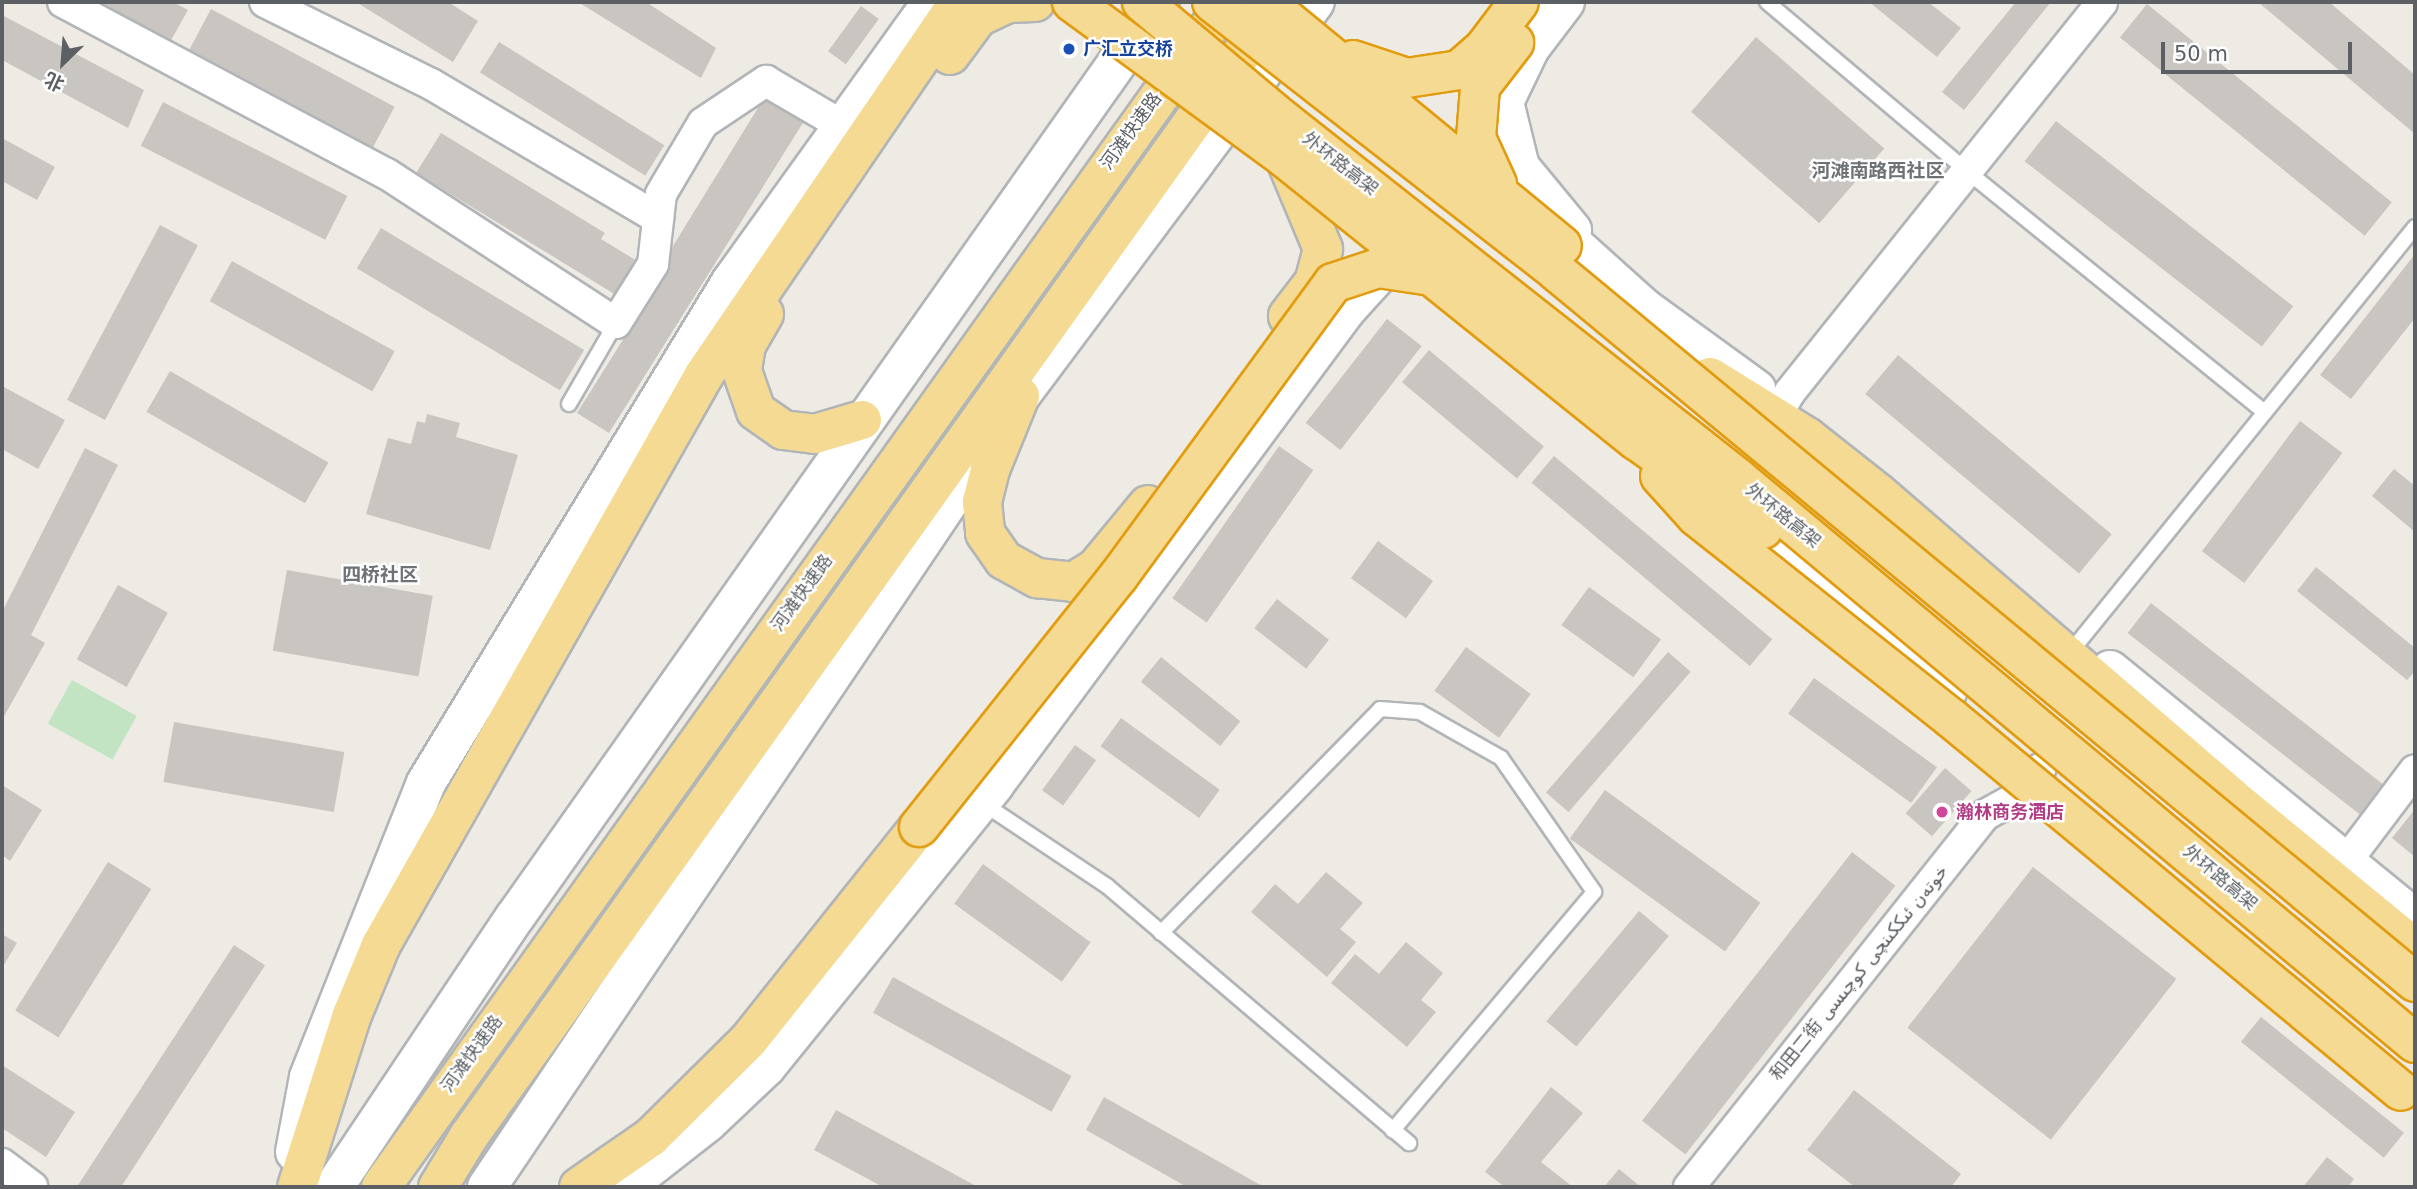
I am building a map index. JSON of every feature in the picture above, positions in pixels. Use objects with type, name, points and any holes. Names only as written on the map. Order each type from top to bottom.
[{"type":"highway","points":[[298,1187],[352,1015],[382,945],[710,365],[958,2]]},
{"type":"highway","points":[[862,420],[816,434],[783,430],[756,411],[742,371],[746,345],[778,289],[978,17],[1008,3],[1035,2]]},
{"type":"highway","name":"外环路高架","points":[[1142,2],[2001,694],[2415,1043]]},
{"type":"highway","points":[[1212,2],[1556,271],[2415,982]]},
{"type":"highway","name":"河滩快速路","points":[[381,1187],[1227,2]]},
{"type":"highway","points":[[1265,2],[1500,192],[1710,377],[1913,550],[2128,745]]},
{"type":"highway","points":[[438,1187],[469,1136],[1279,2]]},
{"type":"highway","points":[[1329,52],[1407,78],[1459,70],[1485,47],[1519,2]]},
{"type":"highway","points":[[1500,192],[1476,138],[1480,87],[1545,2]]},
{"type":"highway","points":[[1076,3],[1285,158],[1607,417],[2001,694]]},
{"type":"highway","points":[[1020,396],[989,470],[982,502],[985,533],[1004,560],[1037,578],[1073,582],[1096,569],[1120,543],[1314,282],[1323,249],[1285,158]]},
{"type":"highway","points":[[579,1187],[651,1137],[748,1041],[1118,577],[1333,283],[1378,268],[1433,276]]},
{"type":"highway","points":[[1710,377],[1807,437],[1878,493],[2231,797],[2415,948]]},
{"type":"highway","points":[[1607,417],[1696,516],[1951,718],[2410,1094]]},
{"type":"street","points":[[63,2],[387,174],[616,323],[653,264],[661,194],[703,123],[766,81],[843,126]]},
{"type":"street","points":[[265,2],[431,84],[658,218]]},
{"type":"street","points":[[287,1187],[309,1077],[426,783],[731,282],[932,2]]},
{"type":"street","points":[[334,1187],[515,917],[862,420],[1111,67],[1160,2]]},
{"type":"street","points":[[487,1187],[1020,396],[1315,2]]},
{"type":"street","points":[[1325,2],[1326,27],[1335,43],[1436,120],[1616,282],[1781,408],[2415,919]]},
{"type":"street","points":[[1565,2],[1530,48],[1504,102],[1520,167],[1616,282]]},
{"type":"street","points":[[1781,408],[1790,392],[2102,2]]},
{"type":"street","points":[[1076,3],[1110,29],[1111,67]]},
{"type":"street","points":[[1227,120],[1261,124],[1406,243],[2040,769],[2410,1094]]},
{"type":"street","points":[[625,1187],[708,1122],[766,1066],[981,802],[1105,642],[1346,310],[1406,243]]},
{"type":"street","name":"和田二街 خوتەن ئىككىنچى كوچىسى","points":[[1689,1187],[1985,815],[2016,798],[2040,769]]},
{"type":"street","points":[[2345,863],[2415,770]]},
{"type":"street","points":[[2,1164],[32,1187]]},
{"type":"lane","points":[[1768,2],[1968,172],[2264,412]]},
{"type":"lane","points":[[2077,644],[2415,227]]},
{"type":"lane","points":[[569,404],[616,323]]},
{"type":"lane","points":[[1161,933],[1380,709],[1420,712],[1501,758],[1594,892],[1393,1130]]},
{"type":"lane","points":[[981,802],[1107,886],[1409,1143]]},
{"type":"green space","points":[[72,680],[137,716],[112,760],[48,724]]},
{"type":"building","points":[[95,2],[173,2],[188,10],[170,42]]},
{"type":"building","points":[[356,2],[448,2],[478,21],[453,62]]},
{"type":"building","points":[[578,2],[646,2],[716,48],[701,78]]},
{"type":"building","points":[[1869,2],[1928,2],[1961,28],[1937,57]]},
{"type":"building","points":[[2016,2],[2051,2],[1964,110],[1942,92]]},
{"type":"building","points":[[2258,2],[2329,2],[2415,75],[2415,134]]},
{"type":"building","points":[[2147,4],[2392,202],[2365,236],[2120,37]]},
{"type":"building","points":[[861,6],[879,19],[846,64],[828,51]]},
{"type":"building","points":[[211,9],[395,107],[373,147],[189,50]]},
{"type":"building","points":[[2,15],[144,90],[128,128],[2,60]]},
{"type":"building","points":[[1756,37],[1884,149],[1819,223],[1691,112]]},
{"type":"building","points":[[499,42],[664,145],[645,176],[480,73]]},
{"type":"building","points":[[767,93],[806,118],[609,433],[577,413],[671,263],[665,259]]},
{"type":"building","points":[[163,102],[347,196],[325,240],[141,146]]},
{"type":"building","points":[[2056,121],[2293,306],[2262,347],[2025,161]]},
{"type":"building","points":[[441,133],[605,233],[601,239],[637,261],[616,295],[416,173]]},
{"type":"building","points":[[2,138],[55,167],[37,200],[2,181]]},
{"type":"building","points":[[160,225],[198,245],[105,420],[67,400]]},
{"type":"building","points":[[381,228],[584,350],[560,390],[357,268]]},
{"type":"building","points":[[2415,254],[2415,318],[2351,399],[2320,375]]},
{"type":"building","points":[[232,261],[395,351],[372,391],[210,301]]},
{"type":"building","points":[[1387,319],[1422,346],[1340,450],[1306,423]]},
{"type":"building","points":[[1429,350],[1544,446],[1517,479],[1402,382]]},
{"type":"building","points":[[1898,355],[2112,534],[2079,573],[1865,394]]},
{"type":"building","points":[[170,371],[328,462],[305,503],[146,412]]},
{"type":"building","points":[[2,386],[65,420],[38,469],[2,449]]},
{"type":"building","points":[[427,414],[460,423],[456,437],[518,455],[490,550],[366,514],[388,438],[411,444],[417,421],[425,423]]},
{"type":"building","points":[[2300,421],[2342,453],[2244,583],[2202,551]]},
{"type":"building","points":[[1279,446],[1313,470],[1207,622],[1172,598]]},
{"type":"building","points":[[85,448],[118,465],[31,635],[45,643],[2,720],[2,612]]},
{"type":"building","points":[[1554,456],[1772,639],[1750,666],[1532,483]]},
{"type":"building","points":[[2394,469],[2415,486],[2415,532],[2372,496]]},
{"type":"building","points":[[1378,541],[1433,581],[1406,618],[1351,578]]},
{"type":"building","points":[[2316,567],[2415,648],[2415,671],[2407,680],[2297,591]]},
{"type":"building","points":[[287,570],[433,596],[419,676],[273,651]]},
{"type":"building","points":[[118,585],[168,613],[127,687],[77,659]]},
{"type":"building","points":[[1589,587],[1661,639],[1633,677],[1561,625]]},
{"type":"building","points":[[1277,599],[1329,640],[1306,669],[1254,628]]},
{"type":"building","points":[[2151,603],[2384,785],[2361,815],[2128,633]]},
{"type":"building","points":[[1466,647],[1531,694],[1499,738],[1434,691]]},
{"type":"building","points":[[1668,652],[1691,672],[1569,812],[1546,792]]},
{"type":"building","points":[[1161,657],[1240,721],[1220,746],[1141,682]]},
{"type":"building","points":[[1814,678],[1937,767],[1911,803],[1788,714]]},
{"type":"building","points":[[1121,718],[1220,790],[1199,818],[1100,746]]},
{"type":"building","points":[[174,722],[344,752],[334,812],[163,782]]},
{"type":"building","points":[[1075,745],[1096,760],[1063,806],[1042,790]]},
{"type":"building","points":[[1945,768],[1971,791],[1932,836],[1906,813]]},
{"type":"building","points":[[2,785],[42,810],[10,861],[2,855]]},
{"type":"building","points":[[1605,790],[1760,903],[1725,951],[1570,839]]},
{"type":"building","points":[[2415,809],[2415,857],[2392,838]]},
{"type":"building","points":[[1852,852],[1895,886],[1685,1155],[1642,1121]]},
{"type":"building","points":[[108,862],[151,889],[59,1037],[15,1010]]},
{"type":"building","points":[[983,864],[1091,942],[1062,982],[954,904]]},
{"type":"building","points":[[2033,867],[2176,979],[2051,1140],[1907,1028]]},
{"type":"building","points":[[1326,872],[1363,903],[1340,929],[1356,942],[1327,977],[1251,912],[1275,884],[1298,904]]},
{"type":"building","points":[[1639,911],[1669,936],[1576,1046],[1546,1021]]},
{"type":"building","points":[[2,934],[17,943],[2,968]]},
{"type":"building","points":[[1406,942],[1443,973],[1421,1000],[1436,1012],[1407,1047],[1331,983],[1355,954],[1379,974]]},
{"type":"building","points":[[234,945],[265,965],[121,1187],[77,1187]]},
{"type":"building","points":[[893,977],[1071,1076],[1052,1112],[873,1013]]},
{"type":"building","points":[[2261,1017],[2404,1133],[2384,1158],[2241,1042]]},
{"type":"building","points":[[2,1065],[75,1112],[46,1157],[2,1128]]},
{"type":"building","points":[[1551,1087],[1583,1113],[1541,1162],[1573,1187],[1505,1187],[1485,1172]]},
{"type":"building","points":[[1854,1090],[1961,1174],[1951,1187],[1855,1187],[1807,1150]]},
{"type":"building","points":[[1104,1097],[1264,1187],[1187,1187],[1086,1130]]},
{"type":"building","points":[[836,1110],[978,1187],[883,1187],[814,1150]]},
{"type":"building","points":[[2327,1157],[2354,1179],[2348,1187],[2303,1187]]},
{"type":"building","points":[[1619,1169],[1641,1187],[1604,1187]]},
{"type":"place","name":"广汇立交桥","points":[[1069,49]]},
{"type":"place","name":"瀚林商务酒店","points":[[1942,812]]},
{"type":"district","name":"河滩南路西社区","points":[[1878,171]]},
{"type":"district","name":"四桥社区","points":[[380,575]]}]
